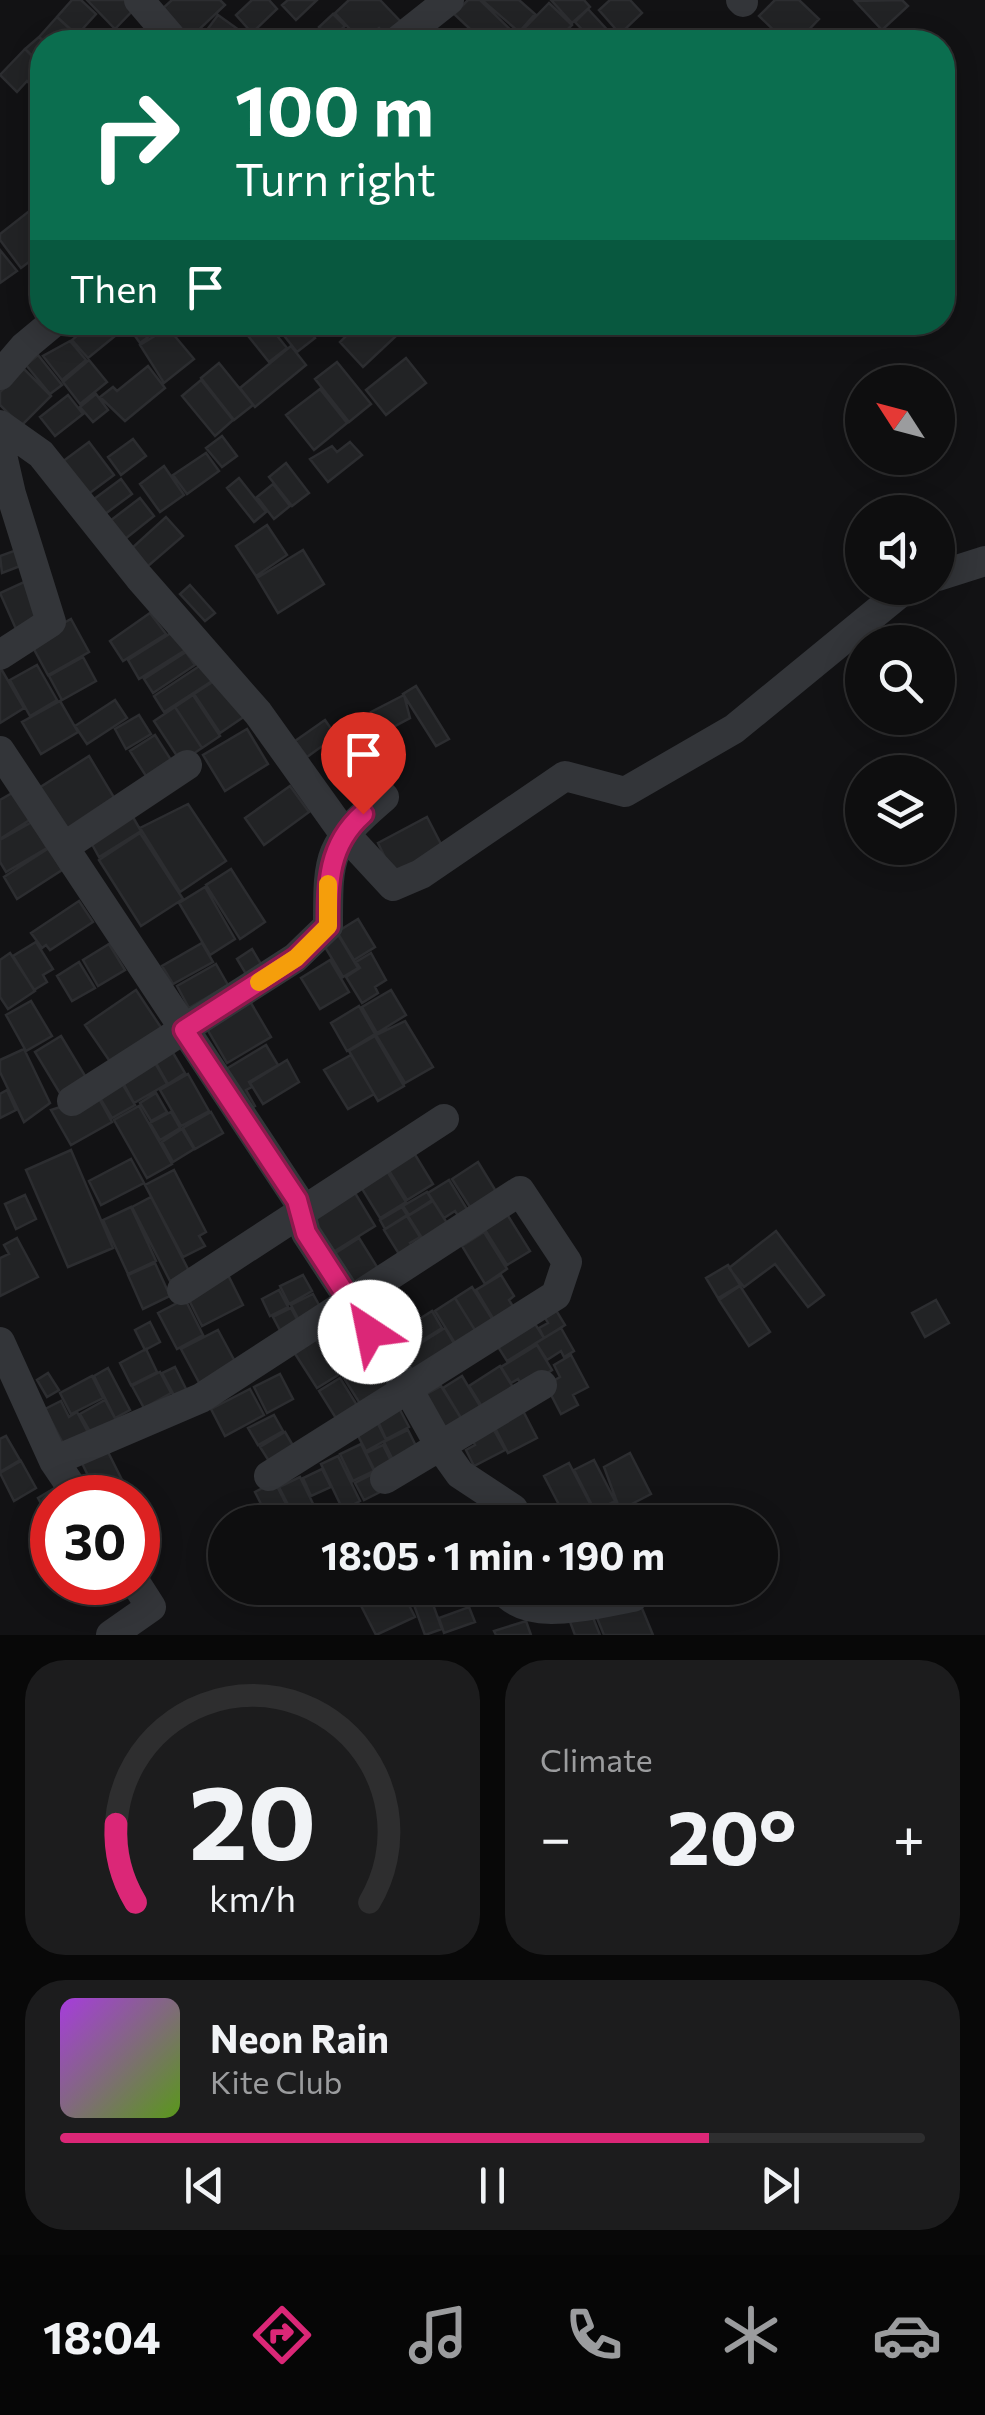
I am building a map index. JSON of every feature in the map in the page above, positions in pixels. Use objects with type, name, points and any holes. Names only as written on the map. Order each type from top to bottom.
[{"type":"street","points":[[138,0],[164,30]]},
{"type":"street","points":[[411,30],[449,0]]},
{"type":"street","points":[[0,376],[38,335]]},
{"type":"street","points":[[0,425],[42,454],[139,577],[258,714],[343,832],[393,886],[421,874],[565,776],[625,792],[734,728],[885,605]]},
{"type":"street","points":[[0,446],[10,494],[52,622],[0,655]]},
{"type":"street","points":[[955,571],[985,561]]},
{"type":"street","points":[[0,752],[297,1200],[306,1233],[408,1389],[440,1446],[460,1474],[506,1505]]},
{"type":"street","points":[[64,847],[187,765]]},
{"type":"street","points":[[72,1101],[296,958],[328,926],[328,873],[343,832],[384,797]]},
{"type":"street","points":[[182,1290],[444,1119]]},
{"type":"street","points":[[54,1461],[201,1398],[520,1191],[567,1262],[556,1296],[268,1476]]},
{"type":"street","points":[[0,1342],[63,1475]]},
{"type":"street","points":[[385,1479],[542,1384]]},
{"type":"street","points":[[111,1635],[150,1605]]},
{"type":"street","points":[[530,1605],[558,1609],[581,1605]]},
{"type":"building","points":[[72,0],[81,0],[96,14],[82,30],[71,30],[57,17]]},
{"type":"building","points":[[87,0],[135,0],[139,4],[115,29]]},
{"type":"building","points":[[172,0],[220,0],[225,5],[199,30],[181,30],[162,9]]},
{"type":"building","points":[[252,0],[269,0],[277,9],[255,30],[249,30],[236,15]]},
{"type":"building","points":[[288,0],[317,0],[296,20],[282,5]]},
{"type":"building","points":[[349,0],[380,0],[401,22],[392,30],[351,30],[335,13]]},
{"type":"building","points":[[468,0],[480,0],[511,30],[471,30],[454,14]]},
{"type":"building","points":[[482,0],[519,0],[535,14],[517,30]]},
{"type":"building","points":[[551,0],[584,0],[590,7],[572,23]]},
{"type":"building","points":[[610,0],[630,0],[642,13],[624,30],[616,30],[599,10]]},
{"type":"building","points":[[775,0],[799,0],[819,19],[808,30],[774,30],[759,16]]},
{"type":"building","points":[[902,0],[908,6],[882,30],[855,1]]},
{"type":"building","points":[[549,3],[572,25],[567,30],[523,30]]},
{"type":"building","points":[[588,9],[607,30],[583,30],[575,22]]},
{"type":"building","points":[[333,14],[345,26],[341,30],[319,27]]},
{"type":"building","points":[[218,15],[239,30],[207,30]]},
{"type":"building","points":[[57,17],[71,30],[45,30]]},
{"type":"building","points":[[25,49],[30,54],[30,84],[27,81],[17,92],[0,75]]},
{"type":"building","points":[[30,210],[30,261],[21,268],[0,240],[0,234]]},
{"type":"building","points":[[0,250],[17,271],[0,283]]},
{"type":"building","points":[[78,335],[115,336],[88,358],[72,340]]},
{"type":"building","points":[[134,335],[151,335],[140,343]]},
{"type":"building","points":[[156,335],[174,335],[194,359],[164,383],[140,345]]},
{"type":"building","points":[[247,335],[276,335],[287,348],[269,362]]},
{"type":"building","points":[[284,335],[313,335],[315,338],[297,352]]},
{"type":"building","points":[[347,335],[395,337],[363,367],[340,342]]},
{"type":"building","points":[[70,341],[86,360],[62,380],[43,356]]},
{"type":"building","points":[[291,346],[306,365],[255,407],[240,388]]},
{"type":"building","points":[[38,355],[62,385],[50,394],[26,365]]},
{"type":"building","points":[[406,358],[426,383],[386,415],[366,390]]},
{"type":"building","points":[[89,360],[107,382],[80,404],[63,382]]},
{"type":"building","points":[[337,362],[371,404],[349,422],[315,379]]},
{"type":"building","points":[[219,363],[253,405],[234,420],[201,378]]},
{"type":"building","points":[[148,366],[165,388],[125,421],[100,397],[113,387],[117,391]]},
{"type":"building","points":[[24,369],[51,396],[21,426],[0,405],[0,392]]},
{"type":"building","points":[[201,380],[233,420],[215,436],[182,396]]},
{"type":"building","points":[[320,389],[347,423],[314,450],[286,415]]},
{"type":"building","points":[[96,394],[108,410],[93,422],[80,407]]},
{"type":"building","points":[[68,395],[83,414],[55,436],[40,417]]},
{"type":"building","points":[[222,436],[237,456],[222,467],[206,448]]},
{"type":"building","points":[[133,439],[146,456],[121,475],[108,457]]},
{"type":"building","points":[[89,442],[114,475],[87,495],[62,462]]},
{"type":"building","points":[[350,442],[362,455],[328,482],[310,459],[332,446],[337,452]]},
{"type":"building","points":[[206,453],[219,471],[187,494],[173,475]]},
{"type":"building","points":[[286,463],[309,493],[292,506],[269,477]]},
{"type":"building","points":[[164,466],[184,495],[160,512],[140,484]]},
{"type":"building","points":[[239,478],[266,512],[254,522],[227,488]]},
{"type":"building","points":[[121,479],[132,494],[101,517],[90,502]]},
{"type":"building","points":[[273,484],[290,506],[274,519],[257,497]]},
{"type":"building","points":[[140,498],[154,516],[120,543],[106,524]]},
{"type":"building","points":[[166,517],[183,536],[148,566],[132,548]]},
{"type":"building","points":[[267,525],[287,555],[256,576],[236,546]]},
{"type":"building","points":[[22,548],[28,563],[2,573],[0,556]]},
{"type":"building","points":[[303,550],[324,584],[278,613],[257,578]]},
{"type":"building","points":[[33,578],[45,611],[16,629],[0,593]]},
{"type":"building","points":[[190,585],[215,613],[205,621],[180,594]]},
{"type":"building","points":[[150,613],[166,634],[123,661],[110,641]]},
{"type":"building","points":[[71,619],[89,652],[48,675],[30,642]]},
{"type":"building","points":[[171,633],[187,649],[139,679],[128,660]]},
{"type":"building","points":[[186,652],[195,665],[153,693],[144,679]]},
{"type":"building","points":[[83,657],[96,681],[62,700],[49,676]]},
{"type":"building","points":[[37,665],[57,700],[30,716],[10,680]]},
{"type":"building","points":[[201,665],[212,681],[164,712],[154,696]]},
{"type":"building","points":[[0,667],[24,708],[0,723]]},
{"type":"building","points":[[214,681],[245,716],[220,733],[194,694]]},
{"type":"building","points":[[416,686],[449,739],[436,746],[403,694]]},
{"type":"building","points":[[193,695],[220,736],[202,748],[175,707]]},
{"type":"building","points":[[404,695],[410,718],[382,733],[371,712]]},
{"type":"building","points":[[115,700],[127,718],[87,744],[75,726]]},
{"type":"building","points":[[60,701],[78,732],[41,754],[22,722]]},
{"type":"building","points":[[175,707],[202,748],[181,762],[154,721]]},
{"type":"building","points":[[139,715],[151,734],[126,749],[115,729]]},
{"type":"building","points":[[325,720],[336,736],[307,757],[295,741]]},
{"type":"building","points":[[247,729],[268,764],[225,791],[203,755]]},
{"type":"building","points":[[155,735],[173,763],[148,779],[130,751]]},
{"type":"building","points":[[89,756],[115,799],[65,831],[39,788]]},
{"type":"building","points":[[290,786],[309,812],[264,845],[245,818]]},
{"type":"building","points":[[14,792],[31,819],[0,839],[0,800]]},
{"type":"building","points":[[188,804],[226,861],[180,892],[140,828]]},
{"type":"building","points":[[130,812],[141,831],[99,857],[88,837]]},
{"type":"building","points":[[427,817],[443,848],[393,874],[378,843]]},
{"type":"building","points":[[32,822],[47,848],[6,872],[0,862],[0,840]]},
{"type":"building","points":[[140,833],[183,899],[141,926],[99,860]]},
{"type":"building","points":[[49,848],[62,870],[17,899],[4,877]]},
{"type":"building","points":[[231,869],[265,922],[240,939],[206,885]]},
{"type":"building","points":[[205,887],[235,939],[210,955],[179,903]]},
{"type":"building","points":[[79,901],[93,922],[50,950],[46,945],[42,948],[31,933]]},
{"type":"building","points":[[358,919],[375,947],[354,960],[337,932]]},
{"type":"building","points":[[337,933],[358,968],[343,977],[322,942]]},
{"type":"building","points":[[36,942],[53,969],[43,975],[47,982],[34,990],[13,956]]},
{"type":"building","points":[[202,943],[213,962],[173,984],[162,966]]},
{"type":"building","points":[[109,944],[125,970],[98,986],[83,960]]},
{"type":"building","points":[[252,949],[261,964],[246,974],[237,959]]},
{"type":"building","points":[[10,953],[35,991],[8,1009],[0,997],[0,960]]},
{"type":"building","points":[[371,953],[386,980],[375,987],[378,993],[362,1003],[346,977],[360,968],[356,962]]},
{"type":"building","points":[[330,960],[349,992],[320,1009],[301,978]]},
{"type":"building","points":[[79,962],[95,988],[72,1001],[57,976]]},
{"type":"building","points":[[216,964],[228,985],[189,1008],[177,986]]},
{"type":"building","points":[[136,990],[162,1029],[111,1063],[85,1025]]},
{"type":"building","points":[[391,990],[406,1015],[377,1033],[362,1007]]},
{"type":"building","points":[[248,998],[271,1037],[227,1063],[204,1024]]},
{"type":"building","points":[[31,1001],[52,1036],[26,1051],[6,1015]]},
{"type":"building","points":[[359,1006],[375,1034],[347,1051],[331,1023]]},
{"type":"building","points":[[405,1021],[433,1067],[405,1083],[376,1035]]},
{"type":"building","points":[[61,1036],[87,1079],[61,1095],[35,1052]]},
{"type":"building","points":[[375,1036],[404,1086],[378,1101],[349,1051]]},
{"type":"building","points":[[266,1045],[278,1065],[249,1082],[252,1087],[246,1090],[255,1106],[242,1114],[218,1074]]},
{"type":"building","points":[[169,1046],[185,1073],[168,1084],[152,1056]]},
{"type":"building","points":[[24,1049],[50,1103],[24,1122],[0,1072],[0,1060]]},
{"type":"building","points":[[351,1055],[374,1094],[348,1109],[324,1070]]},
{"type":"building","points":[[151,1056],[167,1084],[134,1103],[119,1075]]},
{"type":"building","points":[[287,1060],[299,1082],[263,1104],[250,1083]]},
{"type":"building","points":[[188,1074],[209,1111],[181,1126],[160,1090]]},
{"type":"building","points":[[120,1080],[135,1105],[112,1118],[97,1093]]},
{"type":"building","points":[[7,1090],[16,1110],[0,1118],[0,1094]]},
{"type":"building","points":[[156,1093],[167,1112],[151,1121],[140,1103]]},
{"type":"building","points":[[97,1095],[112,1122],[71,1145],[51,1110]]},
{"type":"building","points":[[139,1106],[172,1164],[147,1178],[114,1120]]},
{"type":"building","points":[[171,1112],[180,1128],[160,1140],[150,1123]]},
{"type":"building","points":[[211,1112],[223,1133],[195,1149],[183,1128]]},
{"type":"building","points":[[182,1129],[194,1149],[173,1162],[162,1142]]},
{"type":"building","points":[[411,1148],[433,1184],[407,1200],[385,1164]]},
{"type":"building","points":[[71,1150],[113,1248],[68,1267],[26,1170]]},
{"type":"building","points":[[131,1159],[144,1183],[101,1205],[89,1181]]},
{"type":"building","points":[[478,1162],[497,1193],[477,1218],[452,1179]]},
{"type":"building","points":[[382,1163],[406,1202],[380,1218],[356,1179]]},
{"type":"building","points":[[174,1170],[206,1232],[199,1236],[205,1246],[183,1257],[145,1185]]},
{"type":"building","points":[[449,1180],[473,1219],[464,1225],[455,1211],[444,1218],[428,1193]]},
{"type":"building","points":[[352,1188],[375,1226],[330,1254],[307,1216]]},
{"type":"building","points":[[427,1192],[432,1200],[409,1215],[403,1206]]},
{"type":"building","points":[[25,1195],[36,1219],[16,1229],[5,1204]]},
{"type":"building","points":[[151,1197],[189,1271],[170,1281],[132,1207]]},
{"type":"building","points":[[433,1201],[452,1231],[422,1238],[408,1216]]},
{"type":"building","points":[[131,1207],[156,1261],[128,1274],[103,1220]]},
{"type":"building","points":[[402,1207],[407,1215],[385,1229],[380,1220]]},
{"type":"building","points":[[505,1211],[530,1251],[507,1265],[482,1225]]},
{"type":"building","points":[[407,1216],[420,1237],[410,1243],[417,1254],[404,1262],[384,1230]]},
{"type":"building","points":[[776,1231],[824,1295],[808,1307],[775,1264],[744,1287],[729,1268]]},
{"type":"building","points":[[484,1232],[507,1269],[485,1284],[462,1246]]},
{"type":"building","points":[[17,1238],[38,1277],[0,1296],[0,1258],[9,1254],[4,1245]]},
{"type":"building","points":[[359,1238],[379,1270],[351,1288],[331,1256]]},
{"type":"building","points":[[155,1263],[170,1296],[143,1309],[128,1275]]},
{"type":"building","points":[[728,1265],[740,1285],[718,1298],[706,1278]]},
{"type":"building","points":[[225,1269],[243,1305],[202,1326],[184,1290]]},
{"type":"building","points":[[303,1275],[312,1291],[289,1304],[280,1286]]},
{"type":"building","points":[[501,1275],[514,1296],[509,1300],[517,1313],[497,1325],[476,1290]]},
{"type":"building","points":[[740,1286],[770,1332],[749,1346],[719,1300]]},
{"type":"building","points":[[472,1287],[496,1325],[478,1335],[455,1298]]},
{"type":"building","points":[[279,1290],[288,1307],[270,1316],[262,1299]]},
{"type":"building","points":[[313,1294],[324,1314],[302,1326],[291,1305]]},
{"type":"building","points":[[455,1298],[478,1335],[458,1348],[435,1311]]},
{"type":"building","points":[[185,1299],[203,1335],[177,1349],[158,1313]]},
{"type":"building","points":[[936,1300],[949,1323],[925,1337],[912,1313]]},
{"type":"building","points":[[551,1302],[565,1325],[544,1338],[539,1328],[548,1323],[540,1309]]},
{"type":"building","points":[[291,1308],[302,1329],[284,1338],[273,1317]]},
{"type":"building","points":[[432,1311],[442,1328],[395,1357],[385,1341]]},
{"type":"building","points":[[344,1313],[365,1347],[335,1365],[315,1331]]},
{"type":"building","points":[[530,1316],[544,1338],[507,1361],[493,1339]]},
{"type":"building","points":[[150,1322],[160,1342],[145,1350],[135,1330]]},
{"type":"building","points":[[445,1328],[458,1350],[415,1377],[402,1355]]},
{"type":"building","points":[[561,1328],[574,1351],[564,1357],[561,1351],[547,1360],[536,1343]]},
{"type":"building","points":[[218,1330],[239,1369],[202,1388],[181,1349]]},
{"type":"building","points":[[313,1335],[338,1375],[317,1388],[292,1349]]},
{"type":"building","points":[[537,1345],[552,1370],[524,1388],[518,1379],[511,1383],[501,1367]]},
{"type":"building","points":[[368,1348],[395,1391],[364,1410],[337,1367]]},
{"type":"building","points":[[146,1349],[157,1372],[131,1385],[120,1363]]},
{"type":"building","points":[[571,1355],[588,1387],[573,1395],[578,1405],[561,1414],[546,1385],[560,1377],[554,1365]]},
{"type":"building","points":[[500,1366],[517,1394],[486,1413],[469,1386]]},
{"type":"building","points":[[175,1367],[187,1391],[175,1397],[162,1373]]},
{"type":"building","points":[[108,1368],[130,1410],[115,1418],[94,1376]]},
{"type":"building","points":[[160,1372],[171,1393],[144,1408],[132,1386]]},
{"type":"building","points":[[48,1373],[59,1390],[47,1397],[37,1380]]},
{"type":"building","points":[[280,1374],[293,1399],[267,1413],[254,1387]]},
{"type":"building","points":[[92,1376],[103,1398],[71,1414],[60,1393]]},
{"type":"building","points":[[462,1376],[483,1411],[464,1423],[443,1388]]},
{"type":"building","points":[[340,1378],[360,1410],[339,1423],[319,1391]]},
{"type":"building","points":[[441,1386],[464,1423],[446,1434],[423,1396]]},
{"type":"building","points":[[250,1389],[264,1415],[225,1436],[211,1409]]},
{"type":"building","points":[[105,1400],[117,1422],[92,1435],[80,1414]]},
{"type":"building","points":[[61,1401],[69,1417],[77,1412],[91,1438],[67,1451],[45,1409]]},
{"type":"building","points":[[520,1405],[537,1438],[508,1453],[491,1420]]},
{"type":"building","points":[[398,1406],[409,1427],[386,1439],[376,1417]]},
{"type":"building","points":[[274,1415],[283,1431],[258,1445],[248,1428]]},
{"type":"building","points":[[376,1420],[386,1440],[366,1451],[355,1430]]},
{"type":"building","points":[[490,1423],[505,1450],[474,1466],[466,1450],[475,1445],[469,1434]]},
{"type":"building","points":[[408,1430],[419,1452],[395,1464],[384,1442]]},
{"type":"building","points":[[285,1432],[298,1454],[274,1469],[260,1447]]},
{"type":"building","points":[[6,1436],[20,1460],[0,1472],[0,1439]]},
{"type":"building","points":[[361,1444],[374,1471],[353,1481],[340,1454]]},
{"type":"building","points":[[383,1445],[393,1465],[376,1473],[366,1453]]},
{"type":"building","points":[[105,1446],[120,1475],[88,1475],[80,1459]]},
{"type":"building","points":[[630,1453],[651,1494],[630,1505],[618,1505],[604,1467]]},
{"type":"building","points":[[338,1456],[360,1501],[341,1505],[321,1464]]},
{"type":"building","points":[[594,1460],[615,1501],[592,1505],[574,1470]]},
{"type":"building","points":[[21,1461],[30,1477],[30,1492],[14,1501],[0,1473]]},
{"type":"building","points":[[569,1463],[591,1505],[559,1505],[544,1476]]},
{"type":"building","points":[[322,1469],[331,1487],[311,1496],[303,1478]]},
{"type":"building","points":[[375,1473],[384,1490],[364,1500],[355,1483]]},
{"type":"building","points":[[300,1477],[314,1505],[288,1505],[279,1487]]},
{"type":"building","points":[[275,1482],[286,1505],[262,1505],[255,1492]]},
{"type":"building","points":[[361,1605],[409,1605],[415,1617],[376,1635]]},
{"type":"building","points":[[414,1605],[433,1605],[442,1629],[425,1635]]},
{"type":"building","points":[[629,1605],[641,1605],[653,1635],[604,1635],[597,1618]]},
{"type":"building","points":[[469,1607],[475,1622],[444,1633],[439,1618]]},
{"type":"building","points":[[590,1610],[600,1635],[575,1635],[569,1619]]},
{"type":"building","points":[[526,1621],[531,1635],[496,1635],[494,1631]]},
{"type":"slow traffic","points":[[259,982],[296,958],[328,926],[328,884]]},
{"type":"route","points":[[363,814],[343,832],[328,873],[328,926],[296,958],[184,1030],[297,1200],[306,1233],[370,1332]]}]
